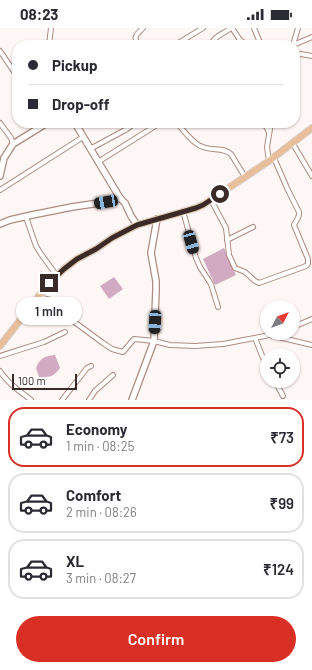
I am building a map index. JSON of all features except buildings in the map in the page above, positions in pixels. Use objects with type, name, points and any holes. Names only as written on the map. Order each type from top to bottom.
[{"type":"main road","points":[[0,346],[49,283],[77,259],[137,225],[196,208],[211,200],[271,160],[312,128]]},
{"type":"street","points":[[50,40],[51,28]]},
{"type":"street","points":[[136,40],[135,37],[143,28]]},
{"type":"street","points":[[183,40],[203,28]]},
{"type":"street","points":[[214,40],[232,28],[240,40]]},
{"type":"street","points":[[254,28],[259,40]]},
{"type":"street","points":[[294,40],[298,28]]},
{"type":"street","points":[[300,42],[312,36]]},
{"type":"street","points":[[0,51],[12,69]]},
{"type":"street","points":[[300,54],[312,56]]},
{"type":"street","points":[[0,123],[14,144]]},
{"type":"street","points":[[0,176],[4,158],[14,144],[38,128]]},
{"type":"street","points":[[78,128],[137,225]]},
{"type":"street","points":[[90,150],[128,128]]},
{"type":"street","points":[[98,162],[152,128]]},
{"type":"street","points":[[182,128],[201,146],[205,148],[225,150],[231,154],[245,178]]},
{"type":"street","points":[[267,128],[269,132]]},
{"type":"street","points":[[211,200],[226,228],[229,255],[235,268],[245,272],[255,281],[261,282],[308,264],[308,259],[294,225],[299,218],[299,212],[271,160],[267,147],[270,128]]},
{"type":"street","points":[[0,190],[83,137]]},
{"type":"street","points":[[293,144],[312,176]]},
{"type":"street","points":[[0,224],[10,220],[120,198]]},
{"type":"street","points":[[183,212],[196,258],[202,271],[211,284],[218,307]]},
{"type":"street","points":[[26,217],[36,246],[57,276]]},
{"type":"street","points":[[132,400],[154,341],[156,281],[151,253],[157,218]]},
{"type":"street","points":[[227,240],[253,227]]},
{"type":"street","points":[[38,297],[51,300],[69,318],[103,344],[112,349],[123,352],[134,339],[154,341],[170,345],[195,346],[223,344],[260,337]]},
{"type":"street","points":[[300,324],[312,319]]},
{"type":"street","points":[[0,356],[44,342],[65,332]]},
{"type":"street","points":[[254,338],[260,352]]},
{"type":"street","points":[[295,340],[312,345]]},
{"type":"street","points":[[62,400],[83,372],[91,366]]},
{"type":"street","points":[[0,371],[12,386],[31,400]]},
{"type":"street","points":[[89,400],[95,391],[113,375]]},
{"type":"street","points":[[279,388],[283,396]]},
{"type":"shaded area","points":[[224,248],[236,275],[215,285],[203,259]]},
{"type":"shaded area","points":[[114,277],[123,289],[109,299],[100,286]]},
{"type":"shaded area","points":[[55,355],[60,368],[51,376],[39,377],[36,368],[39,362],[45,357]]},
{"type":"route","points":[[49,283],[77,259],[96,249],[112,238],[137,225],[196,208],[220,194]]}]
